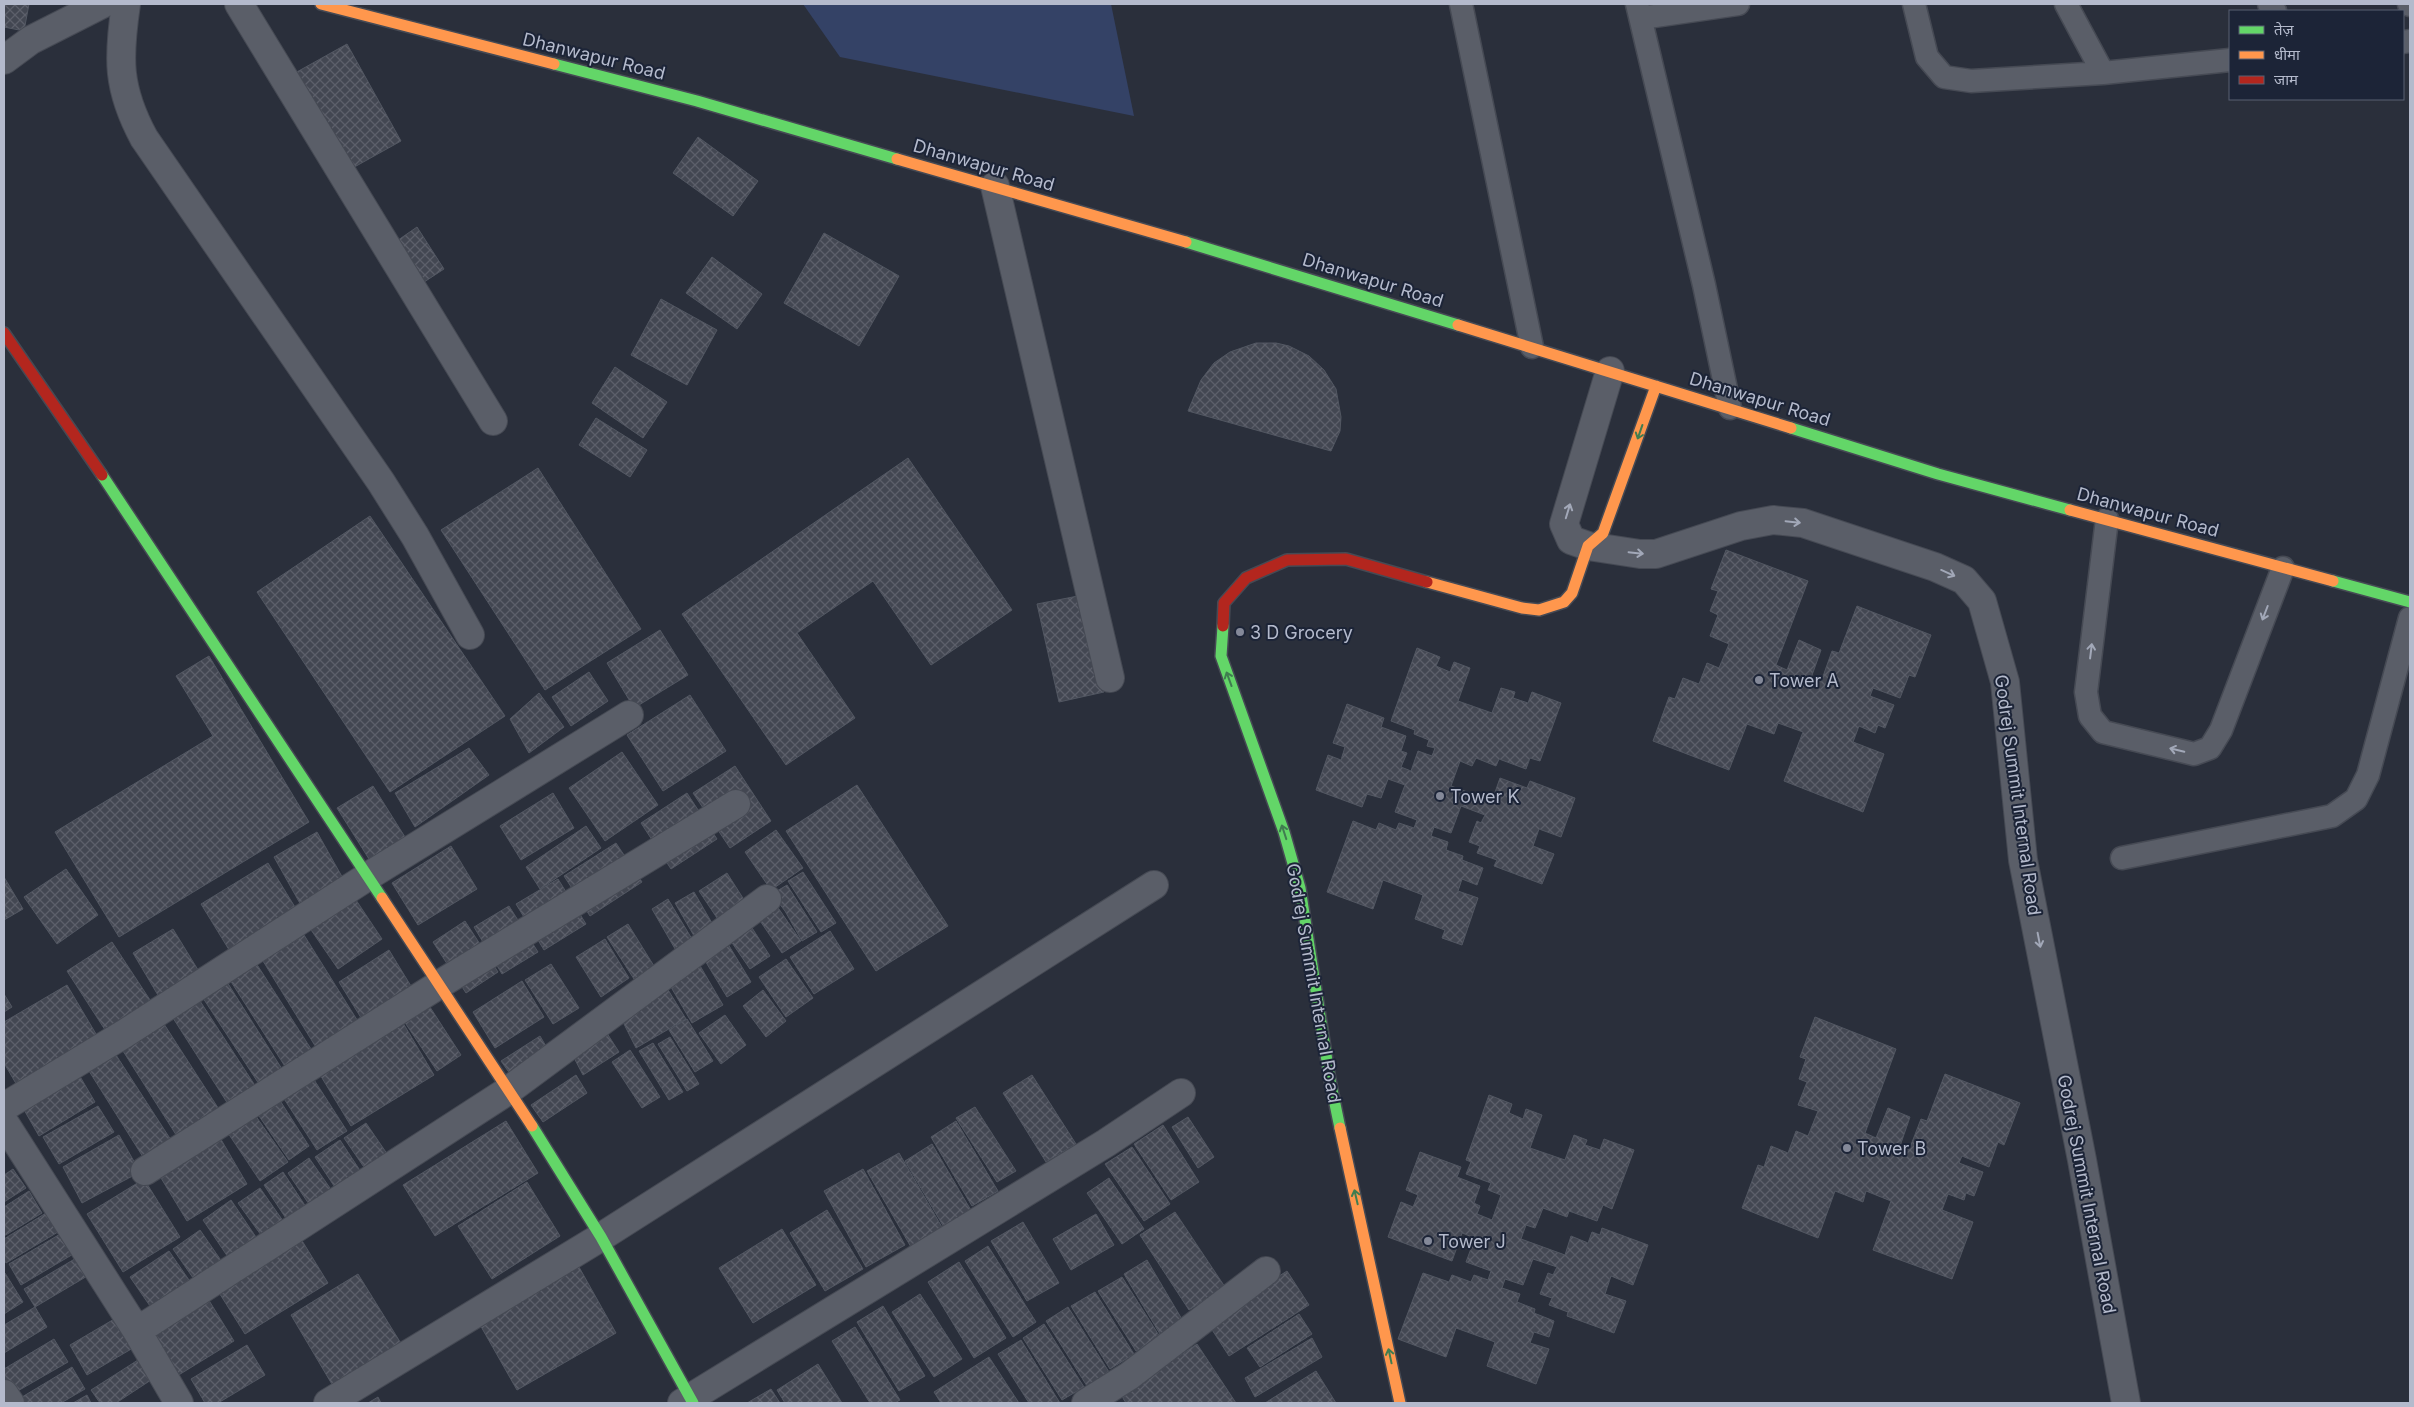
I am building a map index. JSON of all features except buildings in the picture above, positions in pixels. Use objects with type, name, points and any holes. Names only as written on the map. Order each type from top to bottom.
[{"type":"street","points":[[4,60],[31,40],[102,4]]},
{"type":"street","points":[[126,4],[120,45],[122,81],[132,116],[144,138],[381,482],[415,536],[470,635]]},
{"type":"street","points":[[239,4],[493,421]]},
{"type":"street","name":"Dhanwapur Road","points":[[322,4],[697,100],[1232,255],[1938,474],[2410,602]]},
{"type":"street","points":[[995,186],[1110,678]]},
{"type":"street","points":[[4,333],[80,440],[151,552],[212,638],[370,875],[509,1090],[601,1237],[689,1401],[1106,1143],[1182,1093]]},
{"type":"street","points":[[1588,546],[1571,540],[1564,524],[1610,371]]},
{"type":"street","name":"Godrej Summit Internal Road","points":[[1400,1403],[1330,1080],[1300,888],[1284,832],[1221,656],[1224,603],[1246,578],[1287,560],[1346,559],[1522,608],[1539,610],[1564,602],[1572,592],[1588,546],[1603,533],[1656,386]]},
{"type":"street","name":"Godrej Summit Internal Road","points":[[1588,546],[1640,554],[1656,554],[1741,526],[1773,520],[1803,523],[1935,567],[1964,580],[1982,602],[2005,682],[2023,860],[2082,1160],[2126,1403]]},
{"type":"street","points":[[4,1107],[124,1034],[370,875],[629,715]]},
{"type":"street","points":[[145,1171],[440,984],[736,804]]},
{"type":"street","points":[[328,1403],[601,1237],[1154,885]]},
{"type":"street","points":[[137,1331],[509,1090],[767,899]]},
{"type":"street","points":[[4,1122],[137,1331],[179,1403]]},
{"type":"street","points":[[1086,1403],[1129,1376],[1266,1271]]},
{"type":"street","points":[[4,1394],[10,1403]]},
{"type":"lane","points":[[1461,4],[1532,347]]},
{"type":"lane","points":[[1730,408],[1704,285],[1639,11],[1738,4]]},
{"type":"lane","points":[[1914,4],[1927,56],[1944,77],[1971,81],[2103,73],[2229,60]]},
{"type":"lane","points":[[2066,4],[2103,73]]},
{"type":"lane","points":[[2107,519],[2086,692],[2090,716],[2103,732],[2194,754],[2210,748],[2221,730],[2283,568]]},
{"type":"lane","points":[[2122,858],[2332,816],[2356,799],[2368,776],[2410,618]]},
{"type":"water","points":[[803,4],[1111,4],[1134,116],[840,57]]},
{"type":"traffic: fast","points":[[554,64],[697,101],[897,159]]},
{"type":"traffic: fast","points":[[1186,242],[1458,325]]},
{"type":"traffic: fast","points":[[1791,428],[1938,474],[2070,510]]},
{"type":"traffic: fast","points":[[102,475],[382,898]]},
{"type":"traffic: fast","points":[[2333,581],[2410,602]]},
{"type":"traffic: fast","points":[[1223,626],[1221,656],[1284,832],[1300,888],[1330,1080],[1340,1128]]},
{"type":"traffic: fast","points":[[532,1126],[601,1237],[693,1403]]},
{"type":"traffic: slow","points":[[321,4],[554,64]]},
{"type":"traffic: slow","points":[[897,159],[1186,242]]},
{"type":"traffic: slow","points":[[1458,325],[1791,428]]},
{"type":"traffic: slow","points":[[1427,582],[1522,608],[1539,610],[1564,602],[1572,593],[1588,546],[1603,533],[1656,386]]},
{"type":"traffic: slow","points":[[2070,510],[2333,581]]},
{"type":"traffic: slow","points":[[382,898],[532,1126]]},
{"type":"traffic: slow","points":[[1340,1128],[1400,1403]]},
{"type":"traffic: jam","points":[[4,333],[102,475]]},
{"type":"traffic: jam","points":[[1223,626],[1224,603],[1246,578],[1287,560],[1346,559],[1427,582]]},
{"type":"place","name":"3 D Grocery","points":[[1240,632]]},
{"type":"place","name":"Tower A","points":[[1759,680]]},
{"type":"place","name":"Tower K","points":[[1440,796]]},
{"type":"place","name":"Tower B","points":[[1847,1148]]},
{"type":"place","name":"Tower J","points":[[1428,1241]]}]
